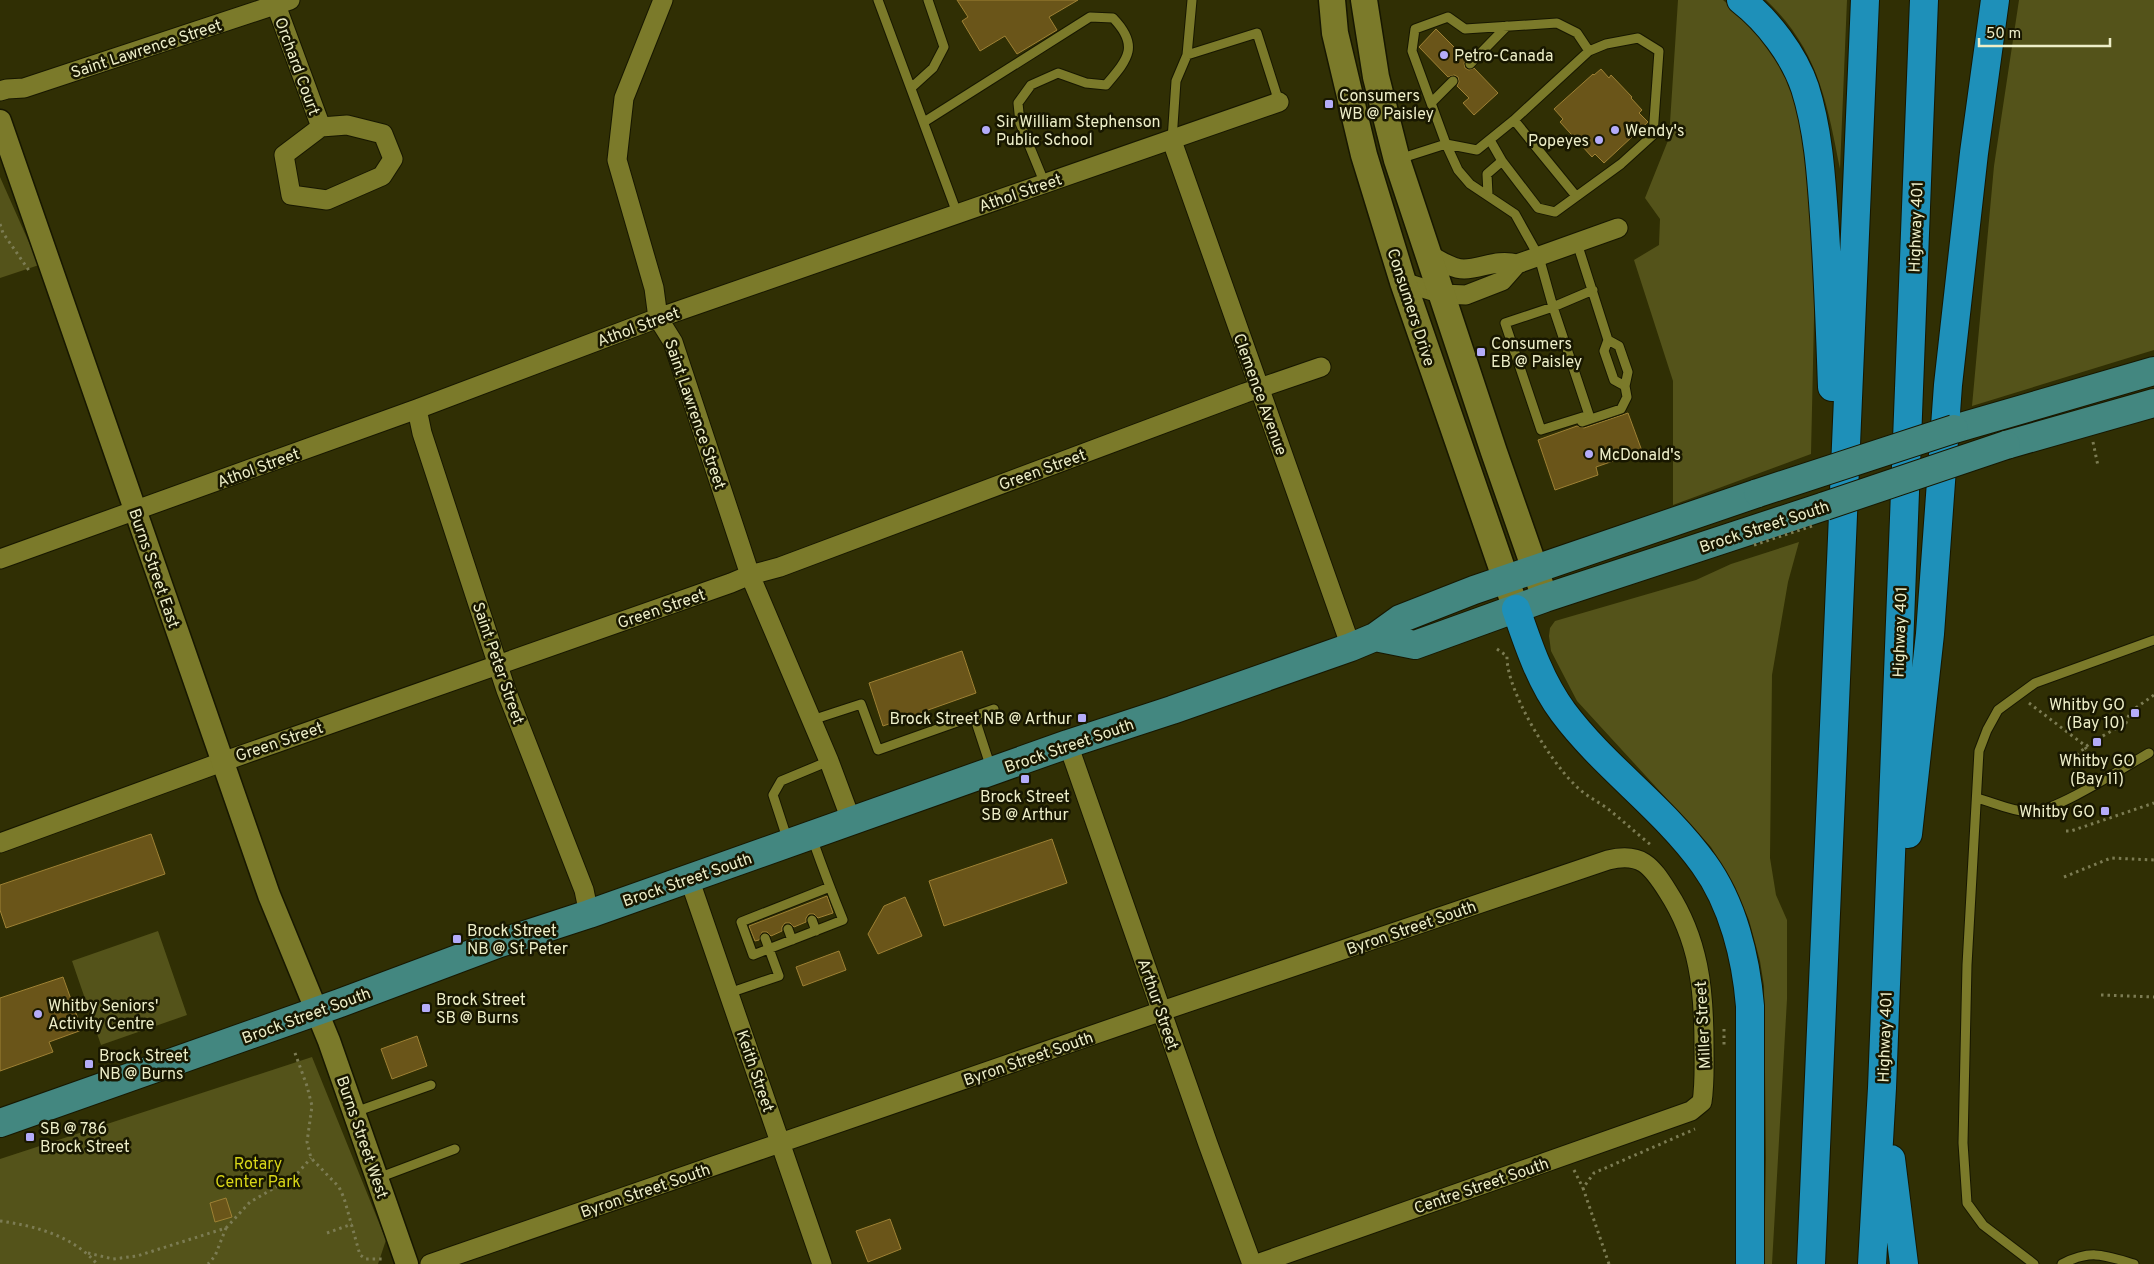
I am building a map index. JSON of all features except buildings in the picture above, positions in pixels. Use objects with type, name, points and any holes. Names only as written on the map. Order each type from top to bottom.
[{"type":"highway","points":[[1741,0],[1752,8],[1776,35],[1792,59],[1805,87],[1813,118],[1821,168],[1827,252],[1832,396],[1828,878]]},
{"type":"highway","points":[[1811,1264],[1864,0]]},
{"type":"highway","name":"Highway 401","points":[[1872,1264],[1882,1082],[1924,0]]},
{"type":"highway","points":[[1904,1264],[1882,1082],[1930,634],[1949,376],[1974,153],[1994,0]]},
{"type":"highway","points":[[1516,609],[1536,663],[1548,689],[1562,711],[1618,773],[1686,841],[1705,865],[1717,886],[1742,951],[1750,1006],[1750,1264]]},
{"type":"main road","name":"Consumers Drive","points":[[1332,0],[1335,34],[1364,155],[1403,282],[1516,609]]},
{"type":"main road","name":"Consumers Drive","points":[[1364,0],[1376,77],[1397,160],[1544,598]]},
{"type":"main road","name":"Brock Street South","points":[[0,1123],[317,1011],[500,943],[589,914],[992,770],[1172,710],[1363,642],[1400,619],[1505,579],[1954,429],[2154,371]]},
{"type":"main road","name":"Brock Street South","points":[[1363,642],[1415,645],[1544,598],[2006,445],[2154,403]]},
{"type":"street","name":"Saint Lawrence Street","points":[[663,0],[624,98],[617,160],[654,288],[658,318],[673,342],[750,575],[829,761],[851,820]]},
{"type":"street","name":"Saint Lawrence Street","points":[[0,91],[24,88],[283,3]]},
{"type":"street","name":"Orchard Court","points":[[283,3],[321,128]]},
{"type":"street","name":"Athol Street","points":[[0,559],[417,409],[658,318],[957,213],[1172,141],[1279,102]]},
{"type":"street","name":"Burns Street East","points":[[0,122],[269,896],[317,1011]]},
{"type":"street","name":"Orchard Court","points":[[347,125],[383,134],[393,159],[382,176],[327,200],[291,194],[284,155],[321,128],[347,125]]},
{"type":"street","name":"Clemence Avenue","points":[[1172,141],[1258,388],[1363,642]]},
{"type":"street","points":[[1403,282],[1442,294],[1466,295],[1502,281],[1517,264],[1618,228]]},
{"type":"street","points":[[1428,254],[1455,267],[1464,269],[1505,261],[1517,264]]},
{"type":"street","name":"Green Street","points":[[0,843],[498,664],[750,575],[780,567],[1258,388],[1321,367]]},
{"type":"street","name":"Saint Peter Street","points":[[417,409],[422,433],[498,664],[584,890],[589,914]]},
{"type":"street","name":"Arthur Street","points":[[1068,744],[1252,1264]]},
{"type":"street","name":"Byron Street South","points":[[430,1264],[1162,1011],[1608,860],[1626,857]]},
{"type":"street","name":"Miller Street","points":[[1626,857],[1648,864],[1682,914],[1693,943],[1704,1002],[1704,1088],[1702,1102]]},
{"type":"street","name":"Keith Street","points":[[689,878],[822,1264]]},
{"type":"street","name":"Burns Street West","points":[[317,1011],[355,1112],[408,1264]]},
{"type":"street","name":"Centre Street South","points":[[1257,1264],[1691,1111],[1702,1102]]},
{"type":"lane","points":[[878,0],[957,213]]},
{"type":"lane","points":[[911,88],[933,68],[944,47],[928,0]]},
{"type":"lane","points":[[1172,141],[1176,81],[1187,55],[1192,0]]},
{"type":"lane","points":[[924,122],[1090,17],[1113,18],[1125,31],[1130,43],[1125,64],[1106,85],[1086,82],[1058,73],[1031,85],[1018,103],[1020,123],[1045,184]]},
{"type":"lane","points":[[1545,430],[1589,415],[1553,307],[1539,257],[1515,214],[1470,184],[1458,170],[1446,144],[1412,51],[1415,28],[1448,18],[1465,29],[1557,23],[1577,33],[1589,51]]},
{"type":"lane","points":[[1470,64],[1507,26]]},
{"type":"lane","points":[[1187,55],[1257,33],[1279,102]]},
{"type":"lane","points":[[1397,160],[1446,144],[1477,150],[1514,120],[1589,51],[1606,44],[1638,38],[1658,51],[1653,135],[1621,164],[1555,212],[1538,208],[1502,161],[1490,140]]},
{"type":"lane","points":[[1431,103],[1452,81]]},
{"type":"lane","points":[[1514,120],[1576,196]]},
{"type":"lane","points":[[1488,195],[1487,174],[1502,161]]},
{"type":"lane","points":[[1577,243],[1608,340],[1604,351],[1614,380],[1626,386]]},
{"type":"lane","points":[[1593,290],[1553,307],[1505,323],[1541,430],[1558,430],[1621,409],[1627,397],[1628,372],[1618,346],[1608,340]]},
{"type":"lane","points":[[2034,1264],[1982,1225],[1966,1203],[1963,1143],[1967,965],[1979,751],[1987,730],[1998,710],[2035,683],[2154,640]]},
{"type":"lane","points":[[812,720],[861,704],[878,750],[994,709]]},
{"type":"lane","points":[[974,716],[992,770]]},
{"type":"lane","points":[[1977,798],[2009,809],[2031,812],[2055,806],[2152,751]]},
{"type":"lane","points":[[829,761],[781,781],[773,795],[830,887],[843,920],[753,955],[741,922],[758,918],[806,900],[830,887]]},
{"type":"lane","points":[[812,920],[816,931]]},
{"type":"lane","points":[[788,929],[792,940]]},
{"type":"lane","points":[[729,993],[779,976],[765,938]]},
{"type":"lane","points":[[355,1112],[430,1085]]},
{"type":"lane","points":[[377,1178],[455,1148]]},
{"type":"lane","points":[[2062,1264],[2078,1256],[2101,1254],[2134,1264]]},
{"type":"path","points":[[0,224],[3,233],[32,275]]},
{"type":"path","points":[[2093,441],[2098,466]]},
{"type":"path","points":[[1497,650],[1506,656],[1506,667],[1516,696],[1564,773],[1589,798],[1605,807],[1653,847]]},
{"type":"path","points":[[2019,695],[2089,753]]},
{"type":"path","points":[[2060,765],[2077,755],[2084,747],[2126,723],[2130,712],[2154,695]]},
{"type":"path","points":[[2066,831],[2071,831],[2154,803]]},
{"type":"path","points":[[2064,877],[2111,858],[2154,860]]},
{"type":"path","points":[[2101,995],[2154,997]]},
{"type":"path","points":[[1723,1053],[1724,1027]]},
{"type":"path","points":[[295,1053],[312,1106],[306,1142],[311,1158],[339,1188],[344,1198],[360,1255],[366,1259],[383,1259]]},
{"type":"path","points":[[1609,1264],[1583,1188],[1594,1173],[1630,1156],[1692,1132],[1697,1128]]},
{"type":"path","points":[[208,1264],[215,1256],[226,1228],[250,1202],[294,1176],[311,1158]]},
{"type":"path","points":[[0,1221],[46,1230],[88,1252],[113,1259],[137,1256],[226,1228]]},
{"type":"path","points":[[327,1233],[352,1224]]},
{"type":"path","points":[[88,1252],[97,1264]]},
{"type":"green space","points":[[1678,0],[1723,0],[1772,42],[1796,93],[1816,228],[1811,454],[1673,505],[1673,381],[1634,260],[1659,245],[1660,219],[1645,198],[1669,138]]},
{"type":"green space","points":[[1766,0],[1847,0],[1840,169],[1825,99],[1809,57],[1784,19]]},
{"type":"green space","points":[[2019,0],[2154,0],[2154,350],[1972,406],[1994,166]]},
{"type":"green space","points":[[0,177],[39,265],[0,278]]},
{"type":"green space","points":[[1799,542],[1788,582],[1772,675],[1770,858],[1776,895],[1787,920],[1787,999],[1772,1264],[1764,1264],[1766,1157],[1764,986],[1760,961],[1749,920],[1735,887],[1711,847],[1577,701],[1551,651],[1549,636],[1550,628],[1555,621],[1696,580],[1731,564]]},
{"type":"green space","points":[[158,931],[187,1015],[101,1045],[72,961]]},
{"type":"green space","name":"Rotary Center Park","points":[[312,1057],[386,1240],[378,1264],[0,1264],[0,1159]]},
{"type":"place","name":"Petro-Canada","points":[[1444,55]]},
{"type":"place","name":"Consumers WB @ Paisley","points":[[1329,104]]},
{"type":"place","name":"Sir William Stephenson Public School","points":[[986,130]]},
{"type":"place","name":"Wendy's","points":[[1615,130]]},
{"type":"place","name":"Popeyes","points":[[1599,140]]},
{"type":"place","name":"Consumers EB @ Paisley","points":[[1481,352]]},
{"type":"place","name":"McDonald's","points":[[1589,454]]},
{"type":"place","name":"Whitby GO (Bay 10)","points":[[2135,713]]},
{"type":"place","name":"Brock Street NB @ Arthur","points":[[1082,718]]},
{"type":"place","name":"Whitby GO (Bay 11)","points":[[2097,742]]},
{"type":"place","name":"Brock Street SB @ Arthur","points":[[1025,779]]},
{"type":"place","name":"Whitby GO","points":[[2105,811]]},
{"type":"place","name":"Brock Street NB @ St Peter","points":[[457,939]]},
{"type":"place","name":"Brock Street SB @ Burns","points":[[426,1008]]},
{"type":"place","name":"Whitby Seniors' Activity Centre","points":[[38,1014]]},
{"type":"place","name":"Brock Street NB @ Burns","points":[[89,1064]]},
{"type":"place","name":"SB @ 786 Brock Street","points":[[30,1137]]}]
